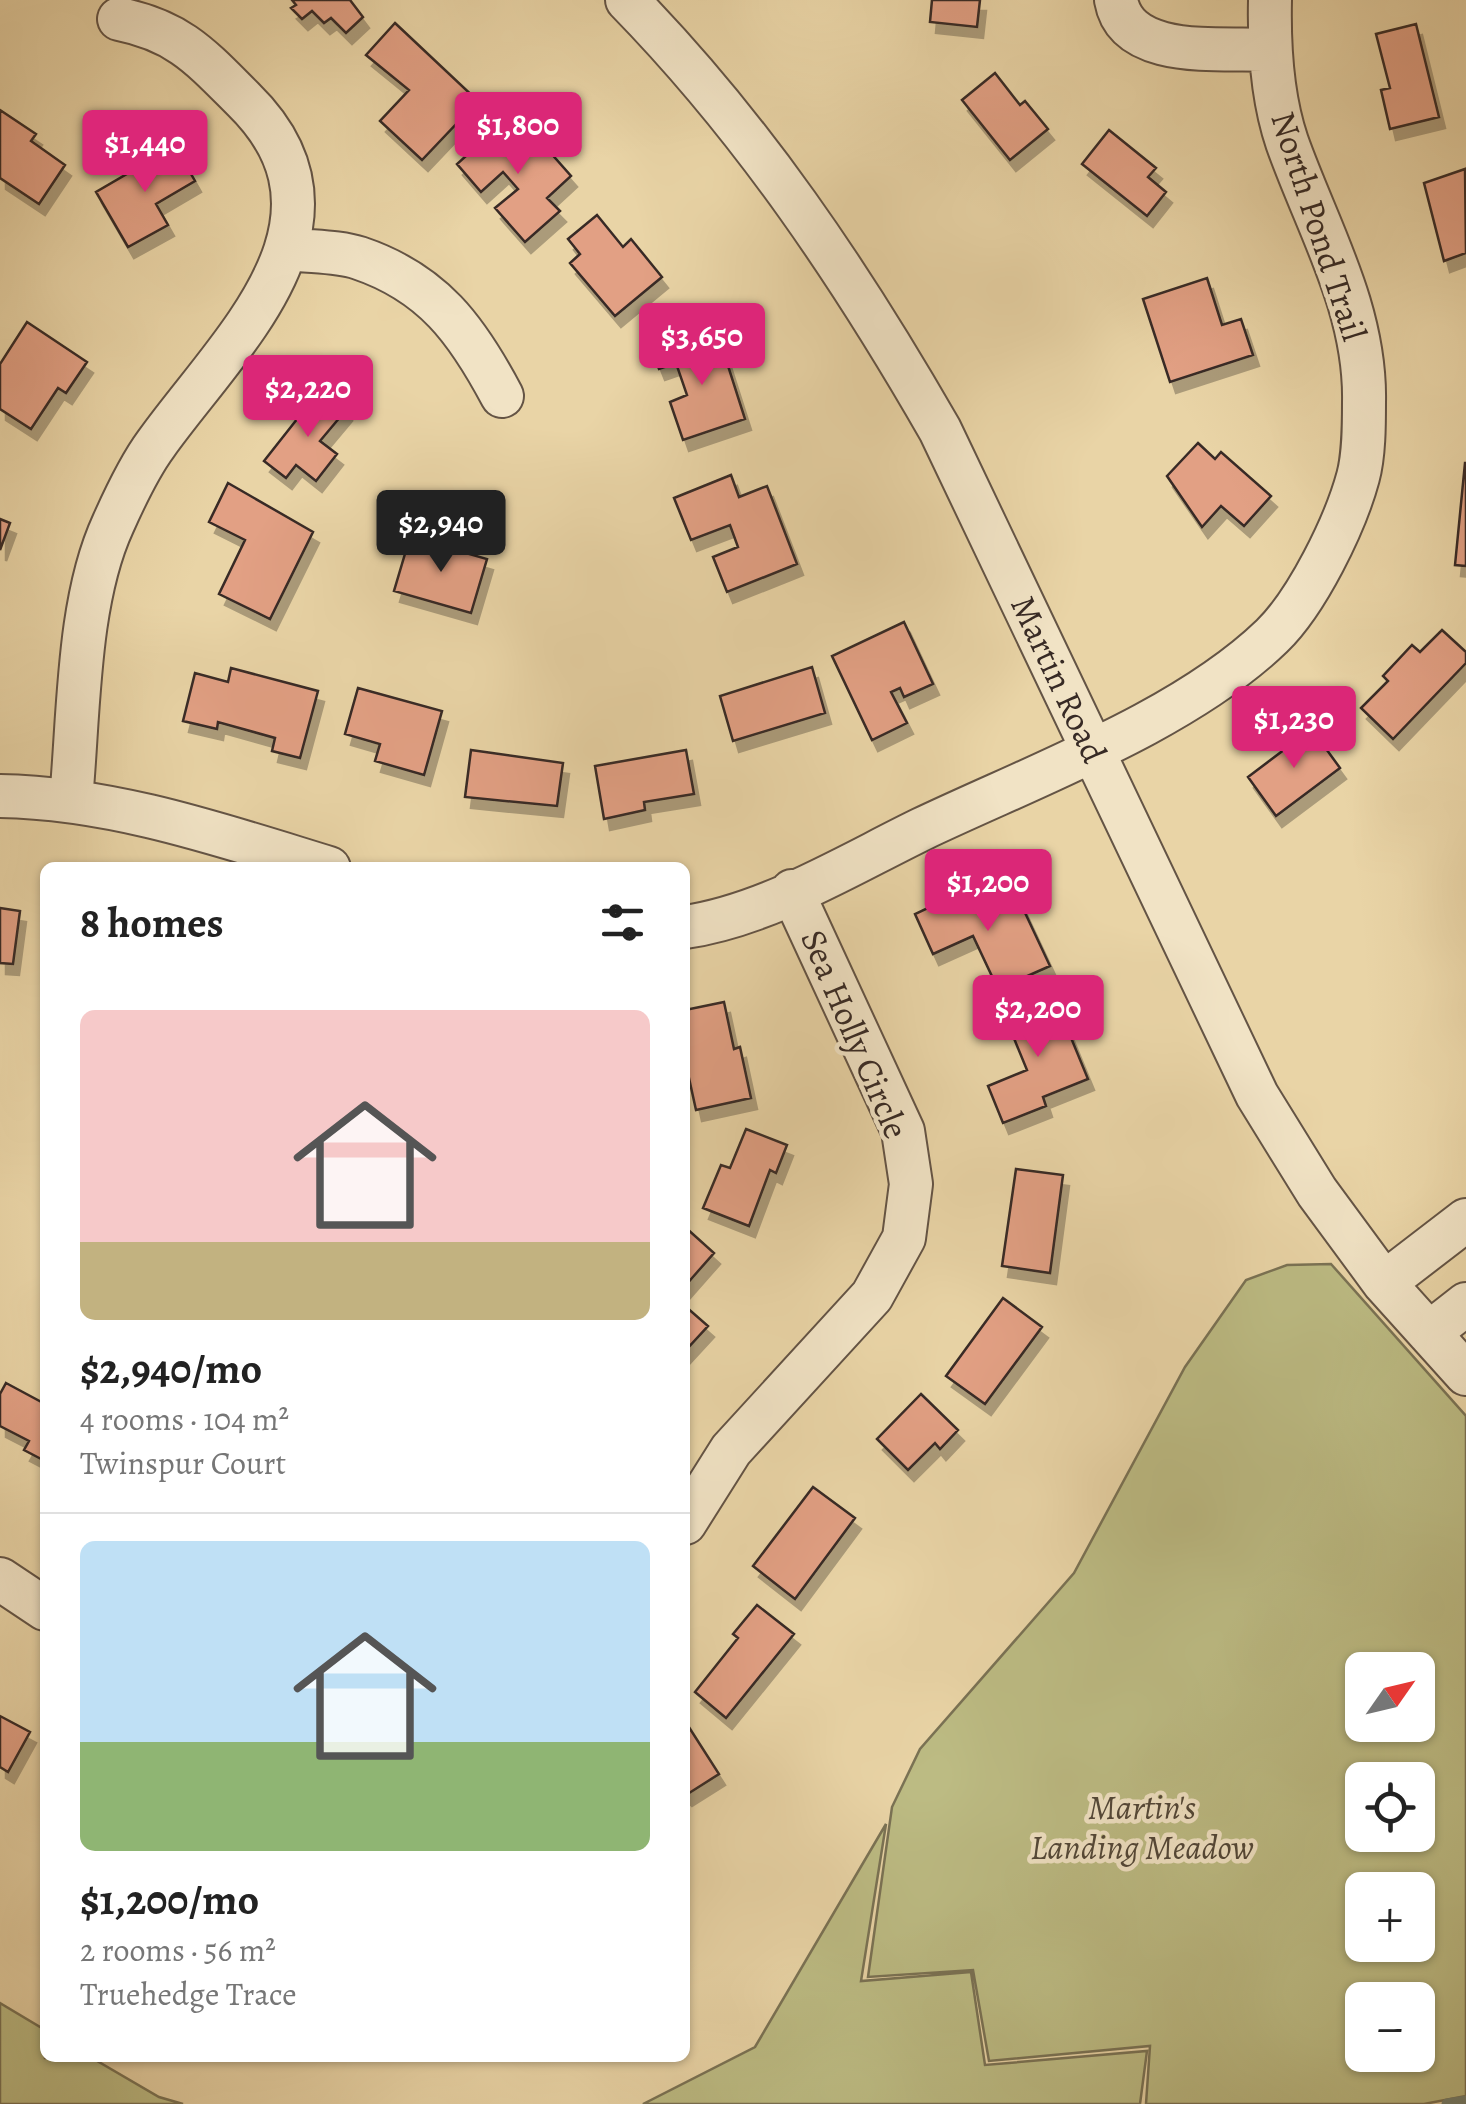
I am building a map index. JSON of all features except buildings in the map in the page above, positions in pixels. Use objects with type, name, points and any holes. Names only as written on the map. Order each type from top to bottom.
[{"type":"street","name":"Martin Road","points":[[627,0],[745,132],[822,234],[884,331],[940,430],[1258,1095],[1316,1192],[1384,1283],[1466,1374]]},
{"type":"street","points":[[1116,0],[1119,17],[1141,38],[1162,44],[1269,50]]},
{"type":"street","name":"North Pond Trail","points":[[690,926],[710,924],[792,891],[1199,694],[1274,634],[1323,562],[1358,476],[1365,399],[1356,328],[1340,272],[1286,139],[1269,50],[1270,0]]},
{"type":"street","points":[[71,800],[88,614],[111,527],[153,448],[268,297],[288,249],[293,215],[290,179],[279,146],[263,118],[187,43],[154,26],[119,18]]},
{"type":"street","points":[[288,249],[357,258],[419,288],[469,335],[502,396]]},
{"type":"street","points":[[0,796],[71,800],[164,818],[309,862]]},
{"type":"street","name":"Sea Holly Circle","points":[[690,1515],[731,1450],[762,1412],[872,1296],[904,1238],[912,1184],[903,1131],[792,891]]},
{"type":"street","points":[[1384,1283],[1466,1220]]},
{"type":"street","points":[[1429,1333],[1466,1304]]},
{"type":"street","points":[[0,1579],[40,1606]]},
{"type":"green space","name":"Martin's Landing Meadow","points":[[1331,1264],[1466,1416],[1466,2096],[1424,2104],[1146,2104],[1150,2046],[989,2061],[973,1970],[868,1977],[892,1807],[920,1749],[1074,1573],[1185,1367],[1246,1280],[1287,1265]]},
{"type":"green space","points":[[886,1824],[861,1981],[971,1972],[985,2065],[1147,2051],[1140,2104],[643,2104],[755,2047]]},
{"type":"green space","points":[[0,2003],[40,2027],[40,2062],[99,2062],[159,2097],[183,2104],[0,2104]]},
{"type":"waterway","points":[[1447,2104],[1466,2101]]}]
